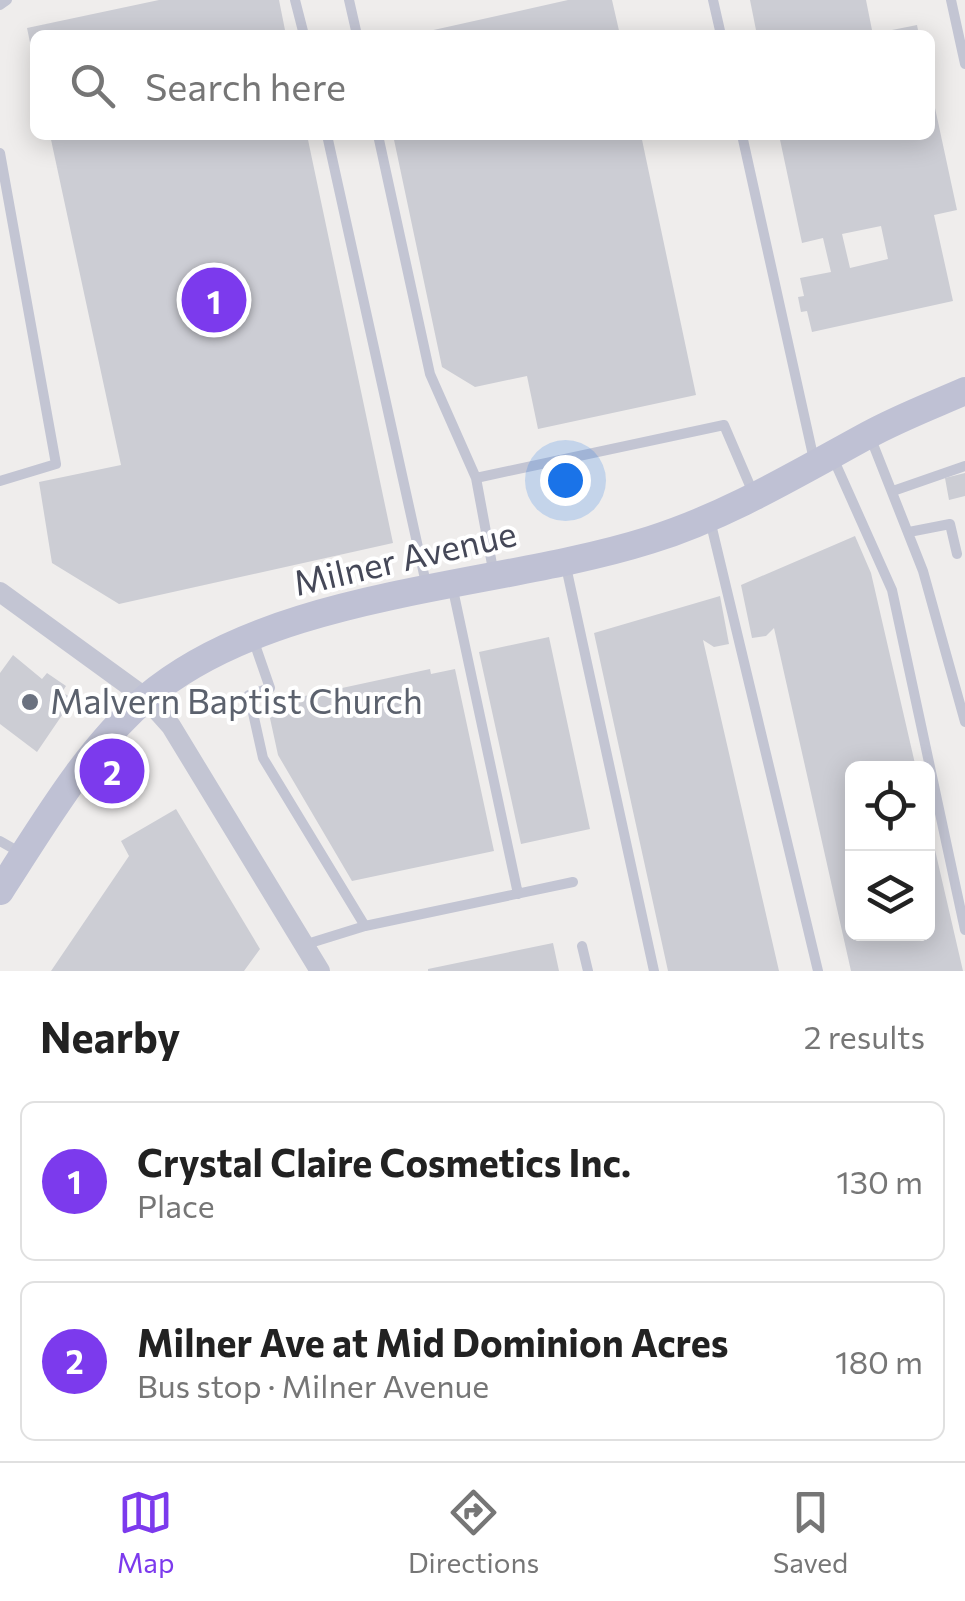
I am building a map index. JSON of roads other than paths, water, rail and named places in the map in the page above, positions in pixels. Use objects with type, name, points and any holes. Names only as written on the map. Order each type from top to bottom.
[{"type":"main road","name":"Milner Avenue","points":[[0,891],[12,848],[146,698],[198,664],[316,614],[651,540],[754,496],[824,462],[869,434],[965,391]]},
{"type":"street","points":[[0,592],[146,698],[176,732],[320,971]]},
{"type":"lane","points":[[0,5],[7,0]]},
{"type":"lane","points":[[296,0],[303,30]]},
{"type":"lane","points":[[349,0],[356,30]]},
{"type":"lane","points":[[713,0],[720,30]]},
{"type":"lane","points":[[951,0],[965,64]]},
{"type":"lane","points":[[327,140],[518,894]]},
{"type":"lane","points":[[379,140],[430,374],[476,478],[494,576]]},
{"type":"lane","points":[[743,140],[824,462],[892,590],[965,930]]},
{"type":"lane","points":[[0,153],[56,464],[0,481]]},
{"type":"lane","points":[[476,478],[724,425],[754,496]]},
{"type":"lane","points":[[869,434],[909,532],[965,722]]},
{"type":"lane","points":[[893,491],[965,466]]},
{"type":"lane","points":[[708,515],[818,971]]},
{"type":"lane","points":[[909,532],[950,524],[957,554]]},
{"type":"lane","points":[[564,560],[654,971]]},
{"type":"lane","points":[[253,638],[270,688],[248,695],[264,758],[365,926]]},
{"type":"lane","points":[[307,944],[365,926],[573,882]]},
{"type":"lane","points":[[582,946],[588,971]]},
{"type":"place","name":"Crystal Claire Cosmetics Inc.","points":[[214,300]]},
{"type":"place","name":"Malvern Baptist Church","points":[[30,702]]},
{"type":"place","name":"Milner Ave at Mid Dominion Acres","points":[[112,771]]}]
